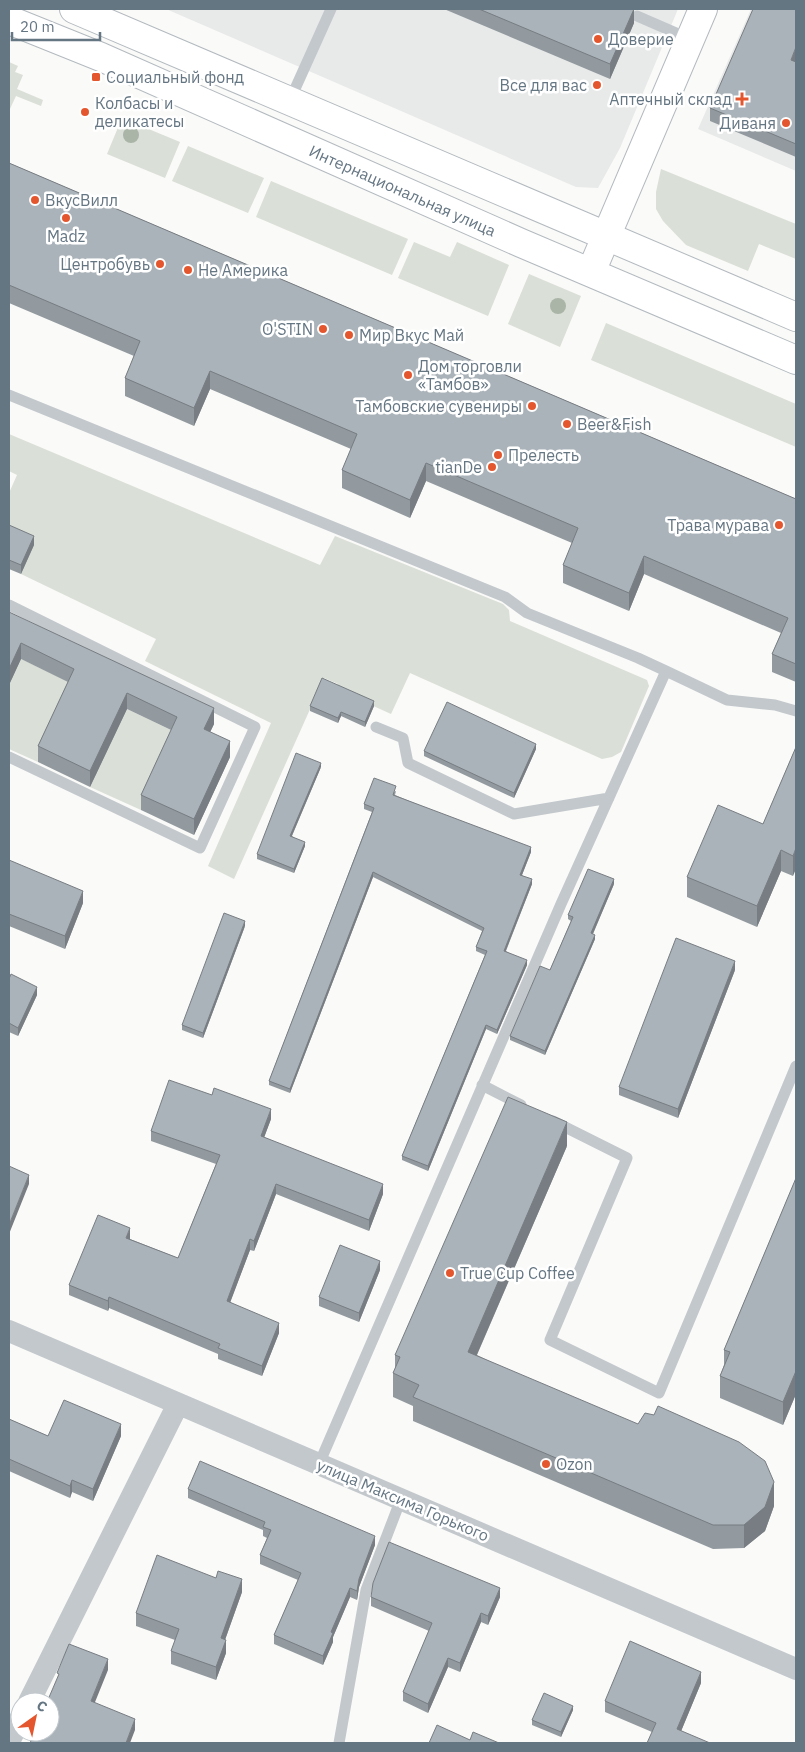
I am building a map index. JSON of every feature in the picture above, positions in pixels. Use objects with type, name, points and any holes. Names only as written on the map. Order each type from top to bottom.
[{"type":"main road","points":[[74,9],[796,317]]},
{"type":"main road","points":[[590,272],[703,9]]},
{"type":"main road","name":"Интернациональная улица","points":[[9,20],[101,58],[796,360]]},
{"type":"street","name":"улица Максима Горького","points":[[9,1331],[796,1669]]},
{"type":"street","points":[[34,1692],[178,1404]]},
{"type":"lane","points":[[290,100],[330,9]]},
{"type":"lane","points":[[637,16],[690,39]]},
{"type":"lane","points":[[9,396],[505,597],[527,613],[638,658],[727,700],[775,704],[796,712]]},
{"type":"lane","points":[[9,605],[255,727],[200,848],[9,757]]},
{"type":"lane","points":[[319,1464],[482,1085],[666,671]]},
{"type":"lane","points":[[376,727],[403,738],[408,763],[514,814],[608,798]]},
{"type":"lane","points":[[482,1085],[627,1158],[550,1340],[659,1392],[796,1066]]},
{"type":"lane","points":[[339,1743],[366,1590],[401,1499]]},
{"type":"shaded area","points":[[166,9],[678,9],[620,148],[598,188],[576,187]]},
{"type":"shaded area","points":[[751,9],[796,9],[796,171],[698,129]]},
{"type":"shaded area","points":[[9,62],[18,66],[15,72],[23,75],[17,89],[43,100],[41,106],[16,96],[9,111]]},
{"type":"shaded area","points":[[122,118],[180,142],[165,178],[107,154]]},
{"type":"shaded area","points":[[188,146],[264,178],[248,213],[172,181]]},
{"type":"shaded area","points":[[661,169],[796,224],[796,259],[759,244],[748,271],[686,245],[663,221],[656,209],[656,192]]},
{"type":"shaded area","points":[[271,181],[408,239],[392,275],[256,217]]},
{"type":"shaded area","points":[[414,242],[450,257],[457,242],[509,265],[488,316],[398,278]]},
{"type":"shaded area","points":[[529,274],[581,296],[560,347],[508,324]]},
{"type":"shaded area","points":[[606,323],[796,404],[796,447],[591,360]]},
{"type":"shaded area","points":[[9,434],[320,565],[335,536],[503,604],[509,610],[510,621],[647,680],[649,686],[621,752],[612,757],[602,759],[410,673],[391,714],[336,689],[338,684],[324,678],[234,879],[208,866],[271,723],[145,661],[156,639],[21,574],[34,545],[9,534],[9,493],[17,475],[9,471]]},
{"type":"shaded area","points":[[21,659],[74,684],[38,762],[9,749],[9,685]]},
{"type":"shaded area","points":[[127,709],[177,733],[141,810],[90,787]]},
{"type":"building","points":[[479,9],[634,9],[610,64]]},
{"type":"building","points":[[753,9],[796,9],[796,47],[791,60],[796,62],[796,144],[710,108]]},
{"type":"building","points":[[9,163],[796,499],[796,664],[772,654],[788,618],[644,556],[629,593],[563,565],[578,528],[426,463],[410,500],[342,470],[357,434],[210,371],[194,408],[125,378],[140,341],[9,285]]},
{"type":"building","points":[[9,525],[34,536],[21,565],[9,560]]},
{"type":"building","points":[[9,612],[214,708],[204,729],[230,741],[194,819],[141,795],[177,717],[127,693],[90,771],[38,746],[74,669],[21,643],[9,669]]},
{"type":"building","points":[[322,678],[374,701],[365,722],[341,712],[338,718],[310,706]]},
{"type":"building","points":[[447,702],[536,744],[514,793],[424,751]]},
{"type":"building","points":[[796,747],[796,848],[793,856],[781,850],[757,906],[687,877],[718,805],[763,824]]},
{"type":"building","points":[[296,753],[321,763],[290,836],[305,842],[294,869],[257,854]]},
{"type":"building","points":[[374,778],[396,786],[393,795],[531,847],[520,875],[532,879],[504,951],[527,960],[497,1030],[486,1025],[428,1166],[402,1156],[487,951],[476,947],[484,928],[373,872],[290,1089],[269,1081],[374,808],[364,804]]},
{"type":"building","points":[[9,860],[83,891],[65,936],[9,914]]},
{"type":"building","points":[[588,869],[614,879],[591,933],[595,935],[545,1051],[510,1036],[540,966],[550,970],[573,917],[568,915]]},
{"type":"building","points":[[224,913],[245,921],[203,1033],[182,1025]]},
{"type":"building","points":[[676,938],[735,961],[678,1109],[619,1087]]},
{"type":"building","points":[[11,974],[37,987],[18,1028],[9,1023],[9,979]]},
{"type":"building","points":[[169,1080],[212,1095],[214,1088],[271,1109],[261,1136],[383,1184],[369,1220],[276,1184],[254,1241],[250,1239],[227,1301],[279,1323],[262,1366],[218,1348],[220,1344],[109,1297],[108,1301],[69,1285],[98,1215],[130,1228],[126,1238],[178,1258],[220,1155],[151,1131]]},
{"type":"building","points":[[508,1097],[567,1122],[468,1352],[638,1424],[645,1413],[654,1415],[658,1406],[739,1442],[765,1461],[774,1482],[765,1507],[744,1525],[713,1525],[413,1397],[419,1385],[393,1373],[400,1357],[395,1355]]},
{"type":"building","points":[[9,1166],[29,1175],[9,1225]]},
{"type":"building","points":[[796,1178],[796,1371],[783,1402],[720,1376],[730,1352],[724,1350]]},
{"type":"building","points":[[340,1245],[380,1261],[359,1313],[319,1297]]},
{"type":"building","points":[[64,1400],[121,1424],[93,1489],[72,1480],[70,1486],[9,1459],[9,1419],[48,1436]]},
{"type":"building","points":[[200,1461],[375,1536],[359,1579],[357,1591],[350,1588],[323,1656],[274,1635],[301,1573],[260,1555],[271,1530],[263,1527],[265,1522],[188,1489]]},
{"type":"building","points":[[389,1542],[500,1588],[488,1616],[481,1613],[460,1663],[448,1658],[428,1704],[403,1692],[432,1623],[371,1597],[373,1583]]},
{"type":"building","points":[[157,1555],[216,1578],[218,1571],[242,1579],[221,1638],[226,1640],[216,1667],[171,1651],[179,1629],[136,1613]]},
{"type":"building","points":[[630,1641],[701,1672],[677,1729],[710,1743],[647,1743],[656,1723],[605,1701]]},
{"type":"building","points":[[69,1644],[108,1659],[91,1701],[135,1719],[126,1743],[30,1743],[60,1742],[60,1692],[51,1692],[59,1674],[57,1673]]},
{"type":"building","points":[[544,1693],[573,1706],[561,1732],[532,1720]]},
{"type":"building","points":[[437,1725],[470,1740],[473,1732],[499,1743],[429,1743]]},
{"type":"place","name":"Доверие","points":[[598,39]]},
{"type":"place","name":"Социальный фонд","points":[[96,77]]},
{"type":"place","name":"Все для вас","points":[[597,85]]},
{"type":"place","name":"Аптечный склад","points":[[742,99]]},
{"type":"place","name":"Колбасы и деликатесы","points":[[85,112]]},
{"type":"place","name":"Диваня","points":[[786,123]]},
{"type":"place","name":"ВкусВилл","points":[[35,200]]},
{"type":"place","name":"Madz","points":[[66,218]]},
{"type":"place","name":"Центробувь","points":[[160,264]]},
{"type":"place","name":"Не Америка","points":[[188,270]]},
{"type":"place","name":"O'STIN","points":[[323,329]]},
{"type":"place","name":"Мир Вкус Май","points":[[349,335]]},
{"type":"place","name":"Дом торговли «Тамбов»","points":[[408,375]]},
{"type":"place","name":"Тамбовские сувениры","points":[[532,406]]},
{"type":"place","name":"Beer&Fish","points":[[567,424]]},
{"type":"place","name":"Прелесть","points":[[498,455]]},
{"type":"place","name":"tianDe","points":[[492,467]]},
{"type":"place","name":"Трава мурава","points":[[779,525]]},
{"type":"place","name":"True Cup Coffee","points":[[450,1273]]},
{"type":"place","name":"Ozon","points":[[546,1464]]}]
